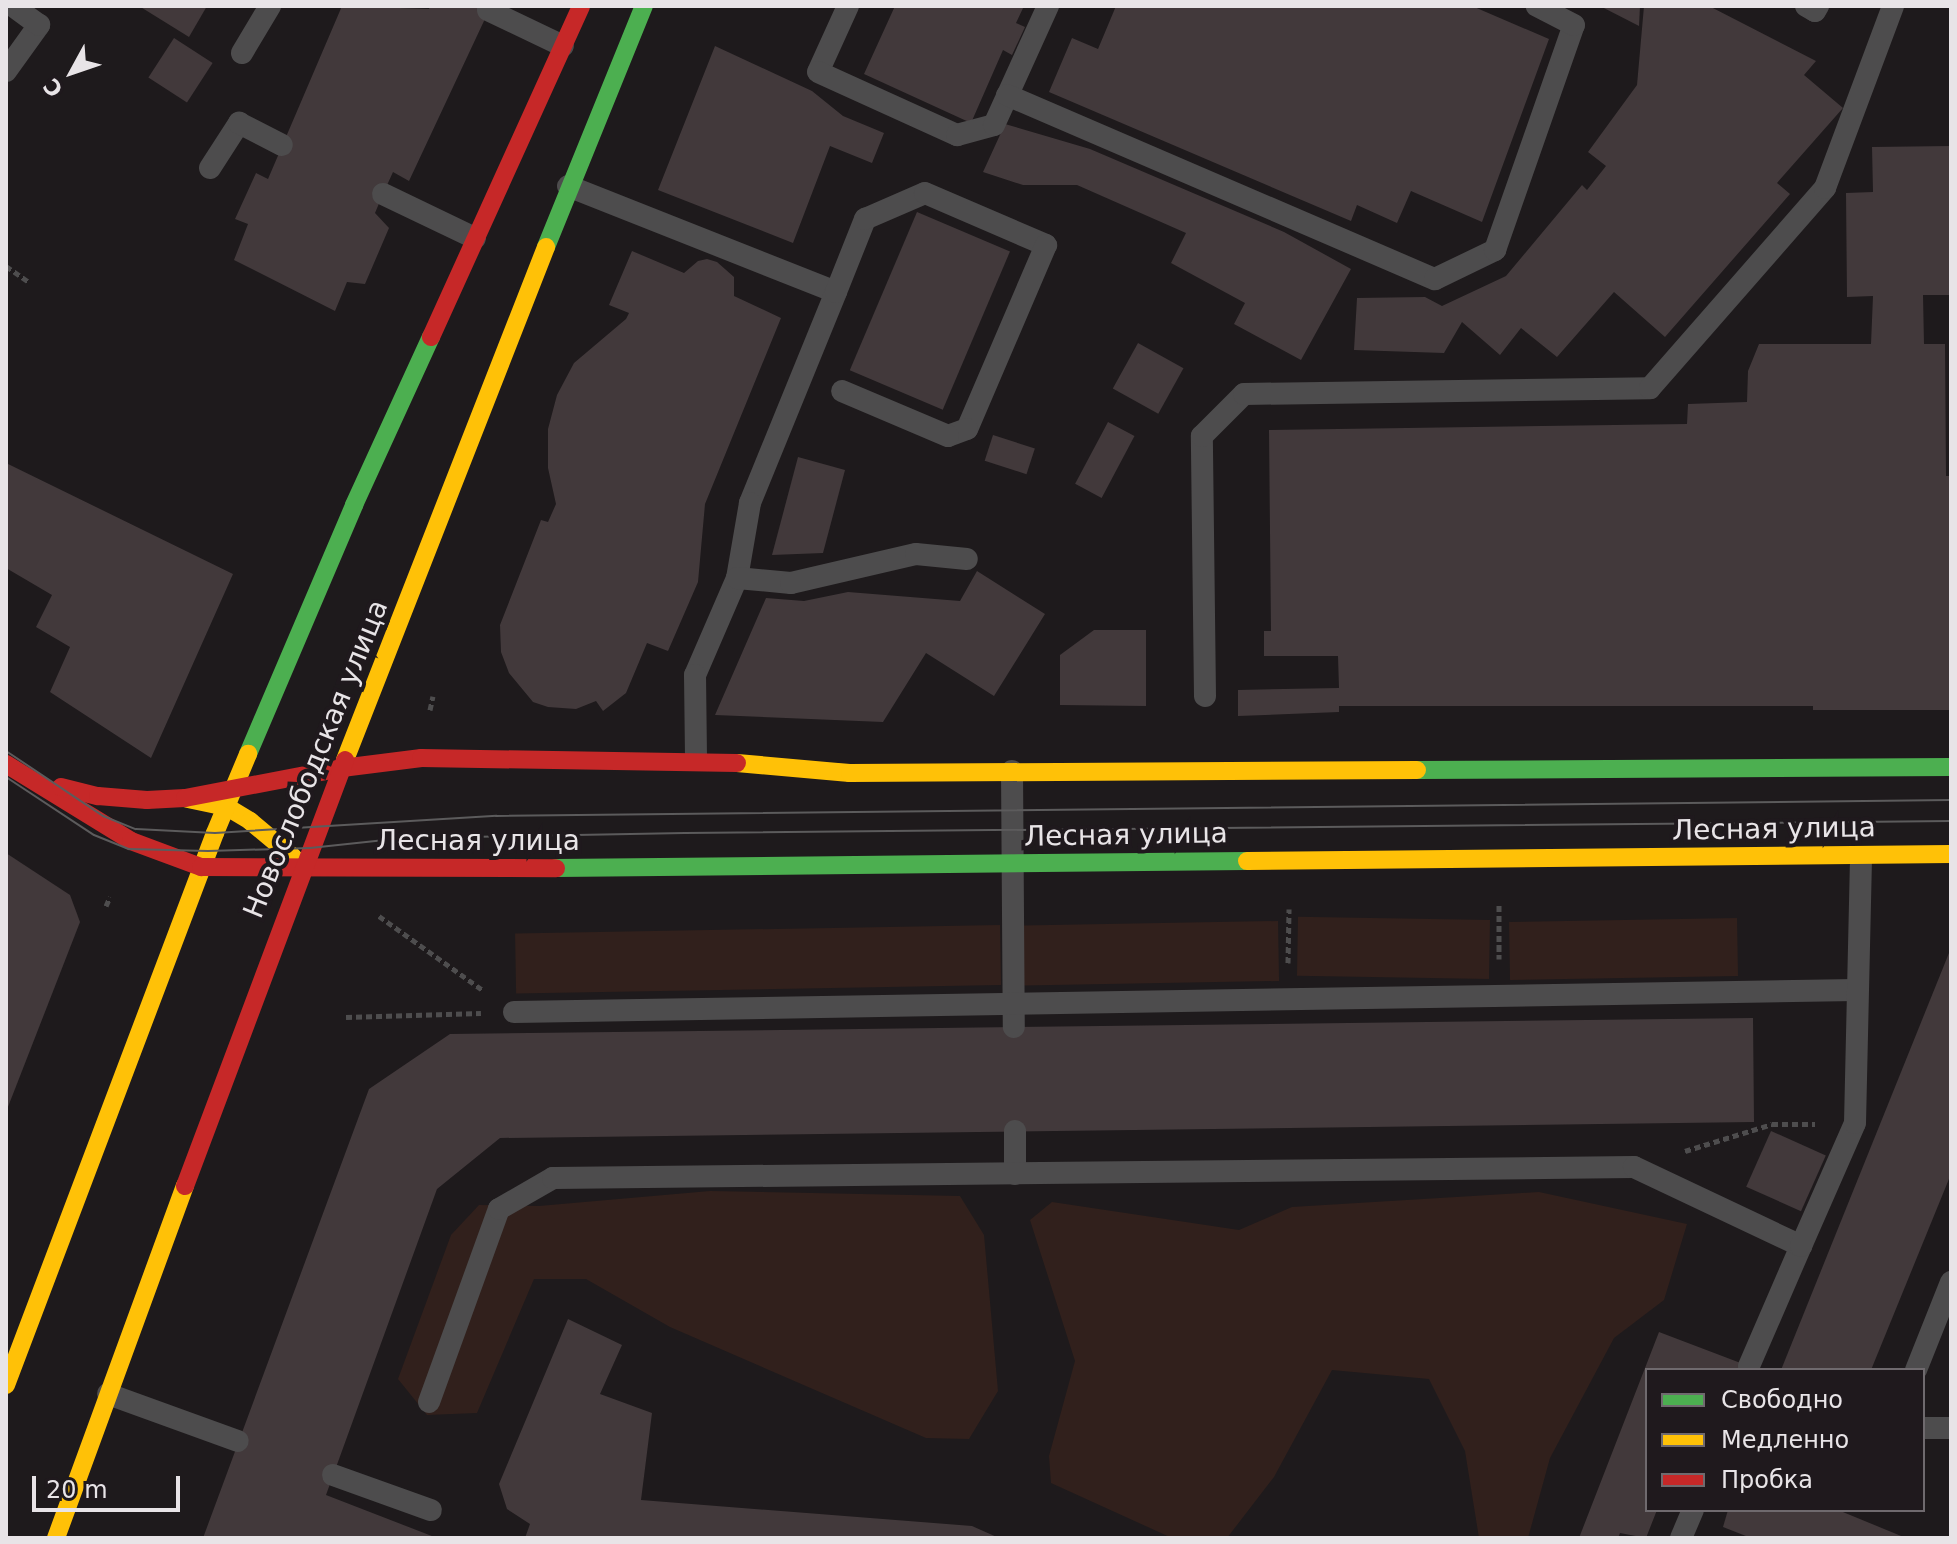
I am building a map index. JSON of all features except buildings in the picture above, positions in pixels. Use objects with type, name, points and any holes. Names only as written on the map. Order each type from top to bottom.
[{"type":"street","points":[[6,1385],[201,867],[354,505],[581,6]]},
{"type":"street","name":"Новослободская улица","points":[[56,1538],[301,869],[512,340],[568,186],[644,6]]},
{"type":"street","points":[[27,779],[98,796],[147,800],[185,798],[342,768],[421,758],[696,760],[850,773],[1951,767]]},
{"type":"street","name":"Лесная улица","points":[[6,764],[131,841],[201,867],[1013,864],[1951,854]]},
{"type":"street","points":[[185,798],[227,807],[273,838],[301,869]]},
{"type":"lane","points":[[6,71],[39,25],[13,6]]},
{"type":"lane","points":[[242,53],[270,6]]},
{"type":"lane","points":[[848,6],[818,72],[957,135],[994,125],[1048,6]]},
{"type":"lane","points":[[1007,95],[1435,279],[1495,250],[1574,25],[1537,6]]},
{"type":"lane","points":[[1806,6],[1815,11],[1818,6]]},
{"type":"lane","points":[[1205,696],[1202,436],[1244,394],[1650,388],[1825,188],[1893,6]]},
{"type":"lane","points":[[488,10],[563,46]]},
{"type":"lane","points":[[210,168],[239,123],[282,145]]},
{"type":"lane","points":[[568,186],[836,292]]},
{"type":"lane","points":[[696,760],[695,675],[737,578],[750,503],[865,219],[925,193],[1046,245],[967,429],[948,436],[842,391]]},
{"type":"lane","points":[[383,194],[475,238]]},
{"type":"lane","points":[[737,578],[791,583],[916,554],[967,559]]},
{"type":"lane","points":[[1012,771],[1014,1027]]},
{"type":"lane","points":[[1749,1366],[1855,1123],[1861,857]]},
{"type":"lane","points":[[514,1012],[1856,990]]},
{"type":"lane","points":[[1015,1131],[1015,1174]]},
{"type":"lane","points":[[429,1402],[499,1209],[553,1178],[1634,1167],[1801,1246]]},
{"type":"lane","points":[[1917,1368],[1951,1282]]},
{"type":"lane","points":[[108,1394],[238,1441]]},
{"type":"lane","points":[[1925,1428],[1951,1428]]},
{"type":"lane","points":[[333,1475],[431,1510]]},
{"type":"lane","points":[[1681,1538],[1692,1512]]},
{"type":"path","points":[[6,266],[29,282]]},
{"type":"path","points":[[106,906],[110,897]]},
{"type":"path","points":[[380,920],[514,1012]]},
{"type":"path","points":[[346,1017],[514,1012]]},
{"type":"path","points":[[1634,1167],[1772,1124],[1855,1123]]},
{"type":"shaded area","points":[[1298,917],[1490,920],[1489,979],[1297,976]]},
{"type":"shaded area","points":[[1737,918],[1738,976],[1510,980],[1509,922]]},
{"type":"shaded area","points":[[1278,921],[1279,981],[1024,985],[1023,925]]},
{"type":"shaded area","points":[[1000,925],[1001,985],[516,993],[515,933]]},
{"type":"shaded area","points":[[710,1191],[960,1196],[984,1235],[998,1391],[969,1439],[926,1438],[670,1327],[586,1279],[534,1279],[477,1413],[427,1415],[398,1379],[451,1235],[479,1205],[539,1206]]},
{"type":"shaded area","points":[[1539,1192],[1687,1224],[1664,1300],[1614,1338],[1550,1458],[1528,1538],[1479,1538],[1465,1451],[1429,1379],[1332,1370],[1274,1477],[1227,1538],[1172,1538],[1051,1483],[1049,1456],[1075,1361],[1030,1220],[1052,1202],[1239,1230],[1292,1207]]},
{"type":"tram line","points":[[6,751],[103,816],[136,829],[215,833],[496,816],[1951,800]]},
{"type":"tram line","points":[[6,777],[94,835],[129,849],[208,851],[310,848],[403,838],[685,833],[1951,821]]},
{"type":"traffic: fast","points":[[546,247],[644,6]]},
{"type":"traffic: fast","points":[[248,754],[354,505],[431,337]]},
{"type":"traffic: fast","points":[[1417,770],[1951,767]]},
{"type":"traffic: fast","points":[[556,868],[1247,861]]},
{"type":"traffic: slow","points":[[345,760],[546,247]]},
{"type":"traffic: slow","points":[[6,1385],[215,833],[248,754]]},
{"type":"traffic: slow","points":[[737,763],[850,773],[1417,770]]},
{"type":"traffic: slow","points":[[188,799],[227,807],[250,821],[293,857],[301,869]]},
{"type":"traffic: slow","points":[[1247,861],[1951,854]]},
{"type":"traffic: slow","points":[[56,1538],[185,1186]]},
{"type":"traffic: jam","points":[[431,337],[581,6]]},
{"type":"traffic: jam","points":[[61,787],[98,796],[147,800],[185,798],[342,768],[421,758],[737,763]]},
{"type":"traffic: jam","points":[[185,1186],[345,760]]},
{"type":"traffic: jam","points":[[6,764],[131,841],[201,867],[556,868]]}]
